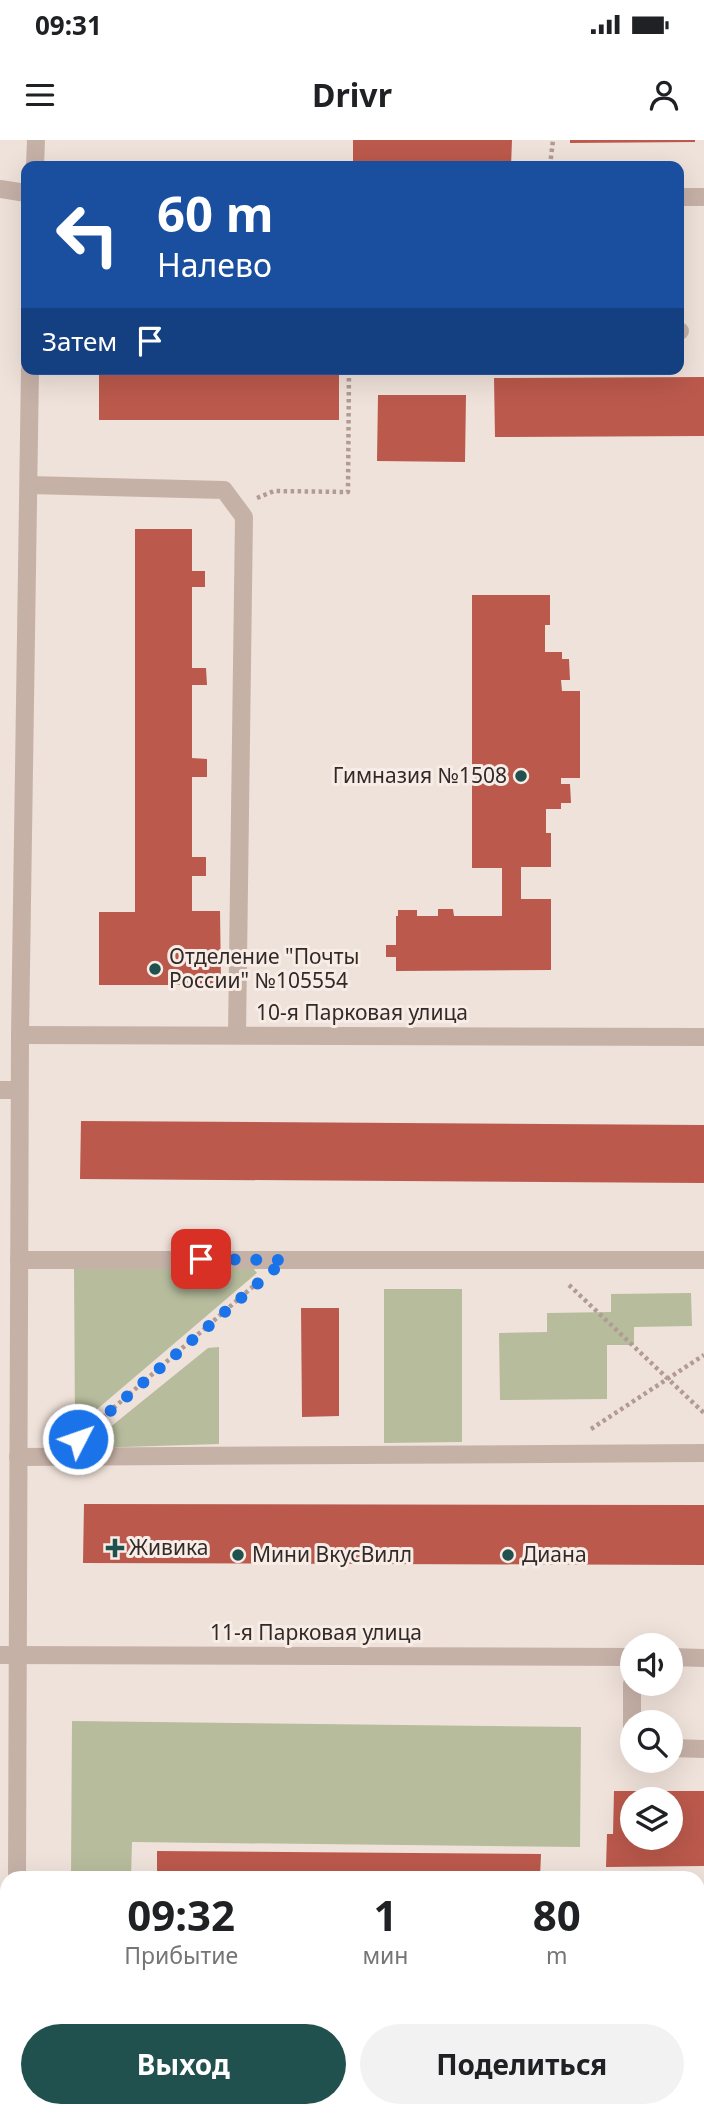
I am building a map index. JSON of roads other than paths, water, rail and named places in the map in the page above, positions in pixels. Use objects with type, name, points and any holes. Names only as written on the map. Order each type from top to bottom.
[{"type":"street","points":[[36,140],[36,161]]},
{"type":"street","points":[[0,189],[21,192]]},
{"type":"street","points":[[684,197],[704,197]]},
{"type":"street","points":[[17,1871],[9,1655],[18,1457],[19,1090],[30,375]]},
{"type":"street","points":[[29,485],[224,490],[244,517],[237,1035]]},
{"type":"street","name":"10-я Парковая улица","points":[[20,1035],[704,1037]]},
{"type":"street","points":[[0,1090],[19,1090]]},
{"type":"street","points":[[19,1260],[704,1260]]},
{"type":"street","points":[[18,1457],[704,1453]]},
{"type":"street","name":"11-я Парковая улица","points":[[9,1655],[620,1657]]},
{"type":"street","points":[[683,1657],[704,1658]]},
{"type":"street","points":[[683,1748],[704,1749]]},
{"type":"place","name":"Гимназия №1508","points":[[521,776]]},
{"type":"place","name":"Отделение \"Почты России\" №105554","points":[[155,969]]},
{"type":"place","name":"Живика","points":[[115,1548]]},
{"type":"place","name":"Мини ВкусВилл","points":[[238,1555]]},
{"type":"place","name":"Диана","points":[[508,1555]]}]
